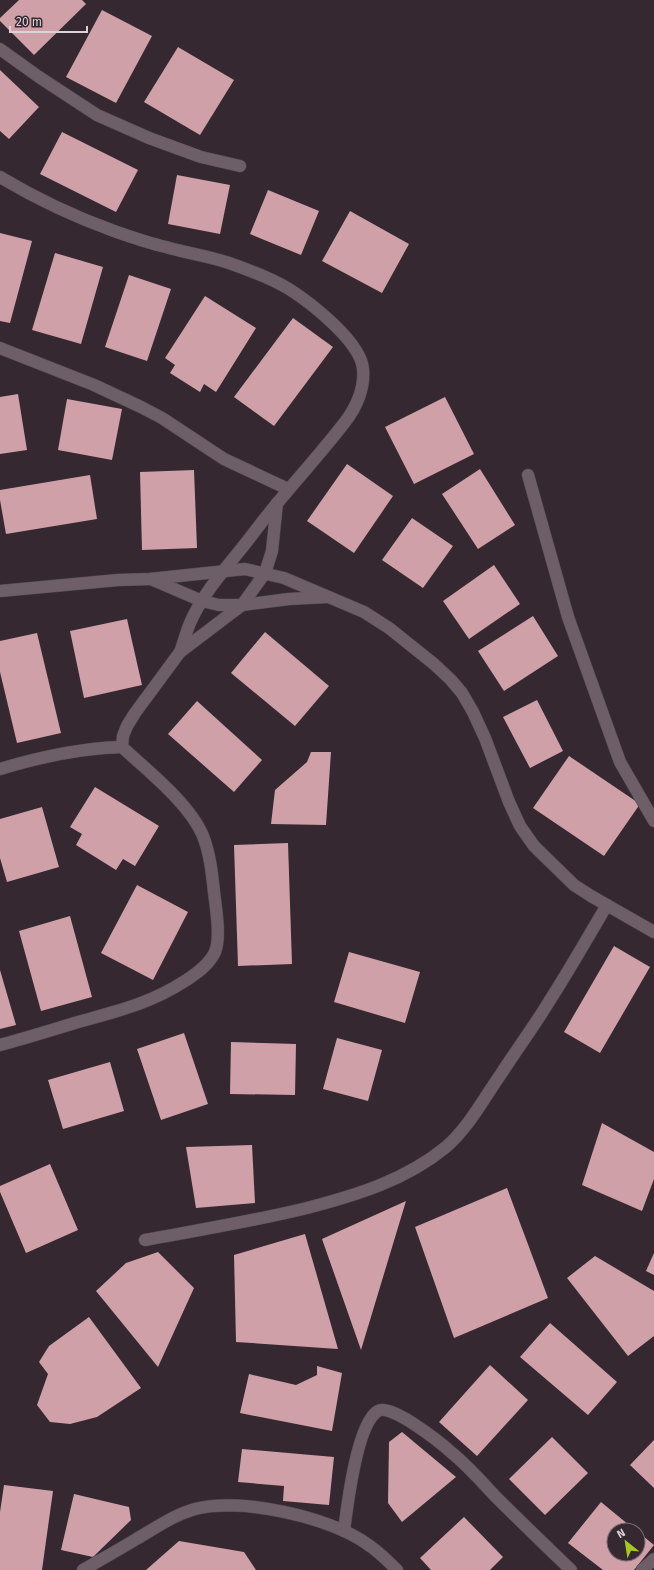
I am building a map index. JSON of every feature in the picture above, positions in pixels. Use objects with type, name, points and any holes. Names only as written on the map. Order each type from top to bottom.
[{"type":"street","points":[[0,49],[39,77],[97,114],[149,138],[201,157],[240,166]]},
{"type":"street","points":[[0,177],[67,211],[114,231],[165,247],[228,263],[264,277],[288,289],[321,313],[340,330],[353,346],[363,368],[362,386],[357,402],[346,421],[264,517],[202,601],[190,622],[180,652]]},
{"type":"street","points":[[0,348],[94,385],[141,407],[162,418],[246,471],[288,489]]},
{"type":"street","points":[[528,475],[568,617],[618,756],[642,802],[654,821]]},
{"type":"street","points":[[122,747],[124,736],[135,713],[180,652],[242,605],[265,573],[272,552],[277,503]]},
{"type":"street","points":[[0,591],[245,570],[284,578],[364,612],[407,642],[451,680],[462,693],[473,712],[500,774],[509,802],[523,831],[534,846],[574,885],[654,932]]},
{"type":"street","points":[[150,579],[202,601],[219,606],[242,605],[289,599],[330,597]]},
{"type":"street","points":[[0,769],[77,751],[96,748],[122,747],[172,794],[192,816],[203,835],[209,858],[217,916],[217,944],[215,952],[211,959],[191,978],[154,999],[128,1009],[0,1045]]},
{"type":"street","points":[[145,1240],[236,1224],[331,1201],[372,1189],[428,1161],[459,1134],[474,1114],[550,1000],[607,905]]},
{"type":"street","points":[[344,1532],[350,1488],[366,1427],[372,1415],[381,1409],[396,1414],[420,1428],[453,1453],[571,1570]]},
{"type":"street","points":[[83,1570],[171,1518],[195,1509],[213,1505],[248,1506],[289,1513],[321,1522],[368,1544],[397,1570]]},
{"type":"street","points":[[642,1570],[654,1560]]},
{"type":"building","points":[[19,0],[82,0],[86,4],[34,55],[0,21],[0,18]]},
{"type":"building","points":[[102,10],[152,36],[116,103],[66,77]]},
{"type":"building","points":[[178,47],[234,80],[200,135],[144,102]]},
{"type":"building","points":[[0,70],[39,107],[9,139],[0,131]]},
{"type":"building","points":[[62,132],[138,170],[116,212],[40,174]]},
{"type":"building","points":[[177,175],[230,185],[220,234],[168,224]]},
{"type":"building","points":[[268,190],[319,211],[301,255],[250,234]]},
{"type":"building","points":[[350,211],[409,244],[382,293],[322,261]]},
{"type":"building","points":[[0,233],[32,241],[10,323],[0,321]]},
{"type":"building","points":[[55,253],[103,267],[81,344],[32,330]]},
{"type":"building","points":[[129,275],[171,289],[147,361],[105,347]]},
{"type":"building","points":[[205,296],[256,328],[216,392],[204,384],[200,392],[170,373],[175,365],[165,358]]},
{"type":"building","points":[[293,318],[333,347],[274,426],[234,397]]},
{"type":"building","points":[[18,394],[27,450],[0,454],[0,397]]},
{"type":"building","points":[[445,397],[474,454],[414,484],[385,427]]},
{"type":"building","points":[[67,399],[122,409],[112,460],[58,450]]},
{"type":"building","points":[[347,464],[393,496],[354,553],[307,521]]},
{"type":"building","points":[[480,469],[515,525],[478,549],[442,494]]},
{"type":"building","points":[[194,470],[197,548],[142,550],[140,472]]},
{"type":"building","points":[[90,475],[97,519],[6,534],[0,500],[0,490]]},
{"type":"building","points":[[412,518],[453,546],[423,588],[382,560]]},
{"type":"building","points":[[494,565],[520,604],[469,639],[443,601]]},
{"type":"building","points":[[533,616],[558,656],[504,691],[478,651]]},
{"type":"building","points":[[127,619],[142,685],[84,698],[70,631]]},
{"type":"building","points":[[265,632],[329,686],[295,726],[231,673]]},
{"type":"building","points":[[37,633],[61,733],[17,743],[0,672],[0,641]]},
{"type":"building","points":[[537,700],[563,751],[530,768],[503,717]]},
{"type":"building","points":[[197,701],[262,760],[234,792],[168,734]]},
{"type":"building","points":[[311,752],[331,752],[326,825],[271,824],[275,790],[307,762]]},
{"type":"building","points":[[569,756],[640,804],[604,856],[533,808]]},
{"type":"building","points":[[95,787],[159,826],[135,866],[123,859],[116,870],[76,845],[82,834],[70,827]]},
{"type":"building","points":[[42,807],[59,867],[7,882],[0,858],[0,819]]},
{"type":"building","points":[[288,843],[292,964],[238,966],[234,845]]},
{"type":"building","points":[[137,885],[188,912],[153,980],[101,953]]},
{"type":"building","points":[[70,916],[92,997],[41,1011],[19,931]]},
{"type":"building","points":[[614,946],[650,967],[600,1053],[564,1032]]},
{"type":"building","points":[[349,952],[420,972],[405,1023],[334,1002]]},
{"type":"building","points":[[0,970],[16,1025],[0,1029]]},
{"type":"building","points":[[184,1033],[208,1104],[161,1120],[137,1049]]},
{"type":"building","points":[[337,1038],[382,1050],[368,1101],[323,1089]]},
{"type":"building","points":[[231,1042],[296,1044],[295,1095],[230,1094]]},
{"type":"building","points":[[110,1062],[124,1111],[63,1129],[48,1080]]},
{"type":"building","points":[[602,1123],[654,1152],[654,1179],[642,1211],[582,1185]]},
{"type":"building","points":[[252,1145],[255,1203],[196,1208],[186,1147]]},
{"type":"building","points":[[50,1164],[78,1230],[26,1253],[0,1192],[0,1186]]},
{"type":"building","points":[[507,1188],[548,1298],[454,1338],[415,1227]]},
{"type":"building","points":[[406,1201],[361,1350],[322,1239]]},
{"type":"building","points":[[305,1234],[338,1349],[236,1342],[234,1255]]},
{"type":"building","points":[[158,1252],[194,1288],[158,1367],[96,1291],[126,1263]]},
{"type":"building","points":[[654,1253],[654,1275],[646,1271]]},
{"type":"building","points":[[595,1256],[654,1291],[654,1336],[628,1356],[567,1278]]},
{"type":"building","points":[[89,1317],[141,1388],[97,1417],[70,1424],[50,1422],[37,1405],[48,1374],[39,1362],[49,1346]]},
{"type":"building","points":[[550,1323],[617,1382],[588,1415],[520,1357]]},
{"type":"building","points":[[490,1365],[528,1400],[477,1456],[439,1422]]},
{"type":"building","points":[[317,1366],[342,1373],[332,1431],[240,1413],[249,1374],[296,1385],[317,1375]]},
{"type":"building","points":[[402,1432],[456,1477],[402,1522],[388,1503],[389,1442]]},
{"type":"building","points":[[552,1437],[588,1473],[545,1515],[509,1479]]},
{"type":"building","points":[[654,1440],[654,1488],[630,1465]]},
{"type":"building","points":[[242,1449],[334,1457],[329,1505],[283,1501],[284,1486],[238,1482]]},
{"type":"building","points":[[4,1485],[53,1491],[42,1570],[0,1570],[0,1512]]},
{"type":"building","points":[[74,1494],[129,1507],[131,1520],[93,1557],[61,1550]]},
{"type":"building","points":[[601,1502],[625,1522],[606,1522],[606,1562],[640,1562],[634,1570],[603,1570],[568,1543]]},
{"type":"building","points":[[464,1517],[503,1557],[490,1570],[431,1570],[420,1558]]},
{"type":"building","points":[[646,1538],[654,1545],[646,1555]]},
{"type":"building","points":[[179,1541],[244,1552],[256,1570],[146,1570]]}]
